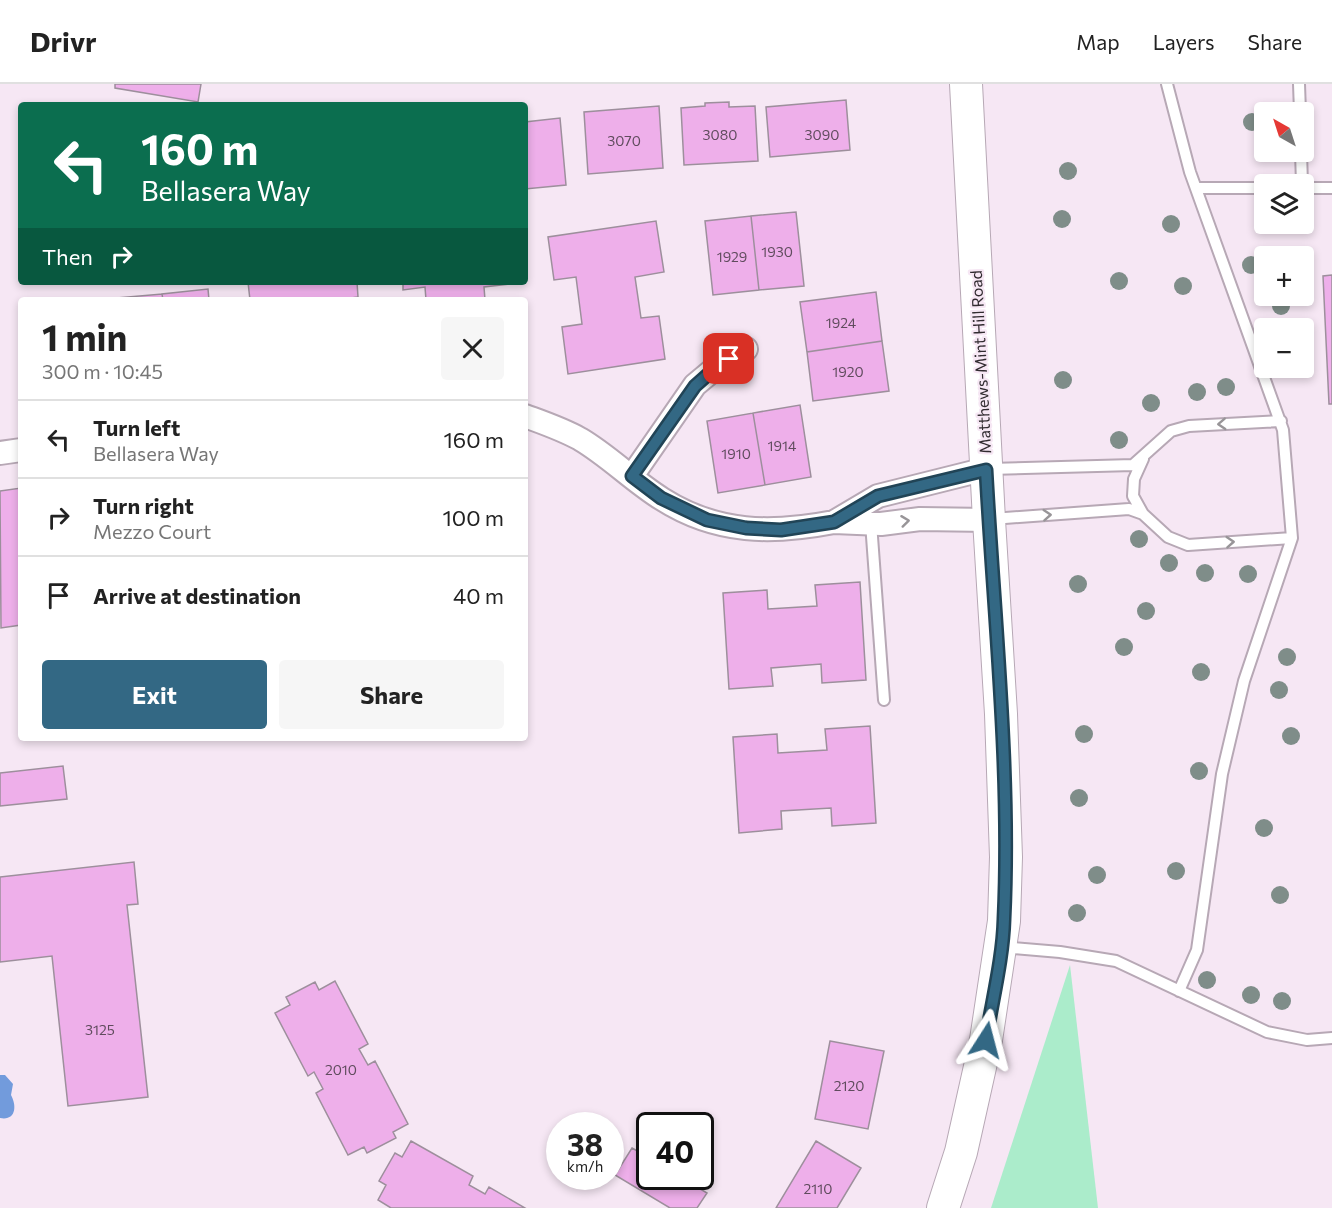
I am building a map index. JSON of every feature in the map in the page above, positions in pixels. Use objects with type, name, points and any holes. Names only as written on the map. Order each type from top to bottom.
[{"type":"street","name":"Matthews-Mint Hill Road","points":[[943,1208],[961,1152],[981,1062],[1004,921],[1005,833],[1001,714],[988,520],[966,84]]},
{"type":"street","points":[[632,476],[695,386],[713,370],[746,349]]},
{"type":"street","points":[[528,417],[552,425],[581,440],[661,498],[707,520],[758,530],[781,530],[834,522],[871,523],[920,519],[988,520]]},
{"type":"street","points":[[0,453],[18,450]]},
{"type":"street","points":[[834,522],[878,496],[986,470]]},
{"type":"lane","points":[[1167,84],[1196,188],[1281,421],[1292,538],[1241,691],[1222,774],[1197,950],[1179,991]]},
{"type":"lane","points":[[1299,84],[1300,102]]},
{"type":"lane","points":[[1314,187],[1332,188]]},
{"type":"lane","points":[[1196,188],[1254,188]]},
{"type":"lane","points":[[986,470],[1133,465],[1171,431],[1189,426],[1281,421]]},
{"type":"lane","points":[[1144,456],[1134,479],[1132,496],[1143,514],[1168,537],[1188,545],[1292,538]]},
{"type":"lane","points":[[988,520],[1129,509],[1143,514]]},
{"type":"lane","points":[[871,523],[884,700]]},
{"type":"lane","points":[[1000,947],[1060,952],[1116,961],[1267,1032],[1307,1040],[1332,1038]]},
{"type":"green space","points":[[1070,965],[1098,1208],[991,1208]]},
{"type":"water","points":[[0,1075],[5,1075],[13,1084],[11,1095],[14,1112],[5,1118],[0,1118]]},
{"type":"building","points":[[115,84],[201,84],[198,102],[115,88]]},
{"type":"building","points":[[846,100],[850,150],[770,157],[766,107]]},
{"type":"building","points":[[729,102],[729,107],[755,106],[758,161],[684,165],[681,108],[705,106],[705,103]]},
{"type":"building","points":[[659,106],[663,168],[588,174],[584,112]]},
{"type":"building","points":[[560,118],[566,185],[528,189],[528,122]]},
{"type":"building","points":[[796,212],[804,286],[759,290],[751,216]]},
{"type":"building","points":[[751,216],[759,290],[713,295],[705,221]]},
{"type":"building","points":[[656,221],[664,272],[635,277],[641,318],[659,316],[665,359],[568,374],[562,327],[582,324],[576,277],[554,280],[548,237]]},
{"type":"building","points":[[1332,275],[1332,404],[1329,404],[1323,276]]},
{"type":"building","points":[[248,285],[357,285],[358,297],[250,297]]},
{"type":"building","points":[[403,285],[502,285],[484,287],[485,297],[426,297],[425,287],[403,290]]},
{"type":"building","points":[[208,289],[209,297],[162,297],[162,294]]},
{"type":"building","points":[[876,292],[882,341],[807,352],[800,302]]},
{"type":"building","points":[[162,294],[162,297],[128,297]]},
{"type":"building","points":[[882,341],[889,391],[813,401],[807,352]]},
{"type":"building","points":[[800,405],[811,477],[765,485],[753,413]]},
{"type":"building","points":[[753,413],[765,485],[718,493],[707,421]]},
{"type":"building","points":[[18,488],[18,625],[1,628],[0,491]]},
{"type":"building","points":[[860,582],[866,680],[822,683],[821,664],[771,668],[773,686],[729,689],[723,593],[767,590],[768,609],[817,606],[815,585]]},
{"type":"building","points":[[870,726],[876,823],[832,826],[831,808],[781,811],[782,829],[739,833],[733,737],[777,734],[778,753],[827,750],[825,729]]},
{"type":"building","points":[[63,766],[67,799],[0,806],[0,773]]},
{"type":"building","points":[[134,862],[138,904],[127,905],[148,1097],[68,1106],[52,956],[0,962],[0,877]]},
{"type":"building","points":[[335,981],[368,1044],[359,1049],[368,1065],[375,1061],[408,1124],[393,1132],[396,1138],[367,1153],[364,1147],[348,1155],[316,1093],[323,1089],[314,1072],[308,1076],[275,1013],[290,1005],[286,997],[315,982],[319,990]]},
{"type":"building","points":[[830,1041],[884,1051],[868,1129],[815,1119]]},
{"type":"building","points":[[411,1141],[473,1176],[469,1185],[485,1194],[489,1187],[525,1208],[391,1208],[378,1200],[386,1185],[379,1181],[395,1153],[402,1157]]},
{"type":"building","points":[[816,1141],[861,1168],[837,1208],[776,1208]]},
{"type":"building","points":[[632,1148],[636,1150],[636,1188],[624,1180],[624,1161]]},
{"type":"building","points":[[640,1190],[702,1190],[707,1193],[697,1208],[670,1208]]},
{"type":"route","points":[[729,359],[695,386],[632,476],[661,498],[682,510],[707,520],[758,530],[804,528],[834,522],[878,496],[986,470],[1001,714],[1005,857],[1004,921],[986,1040]]}]
